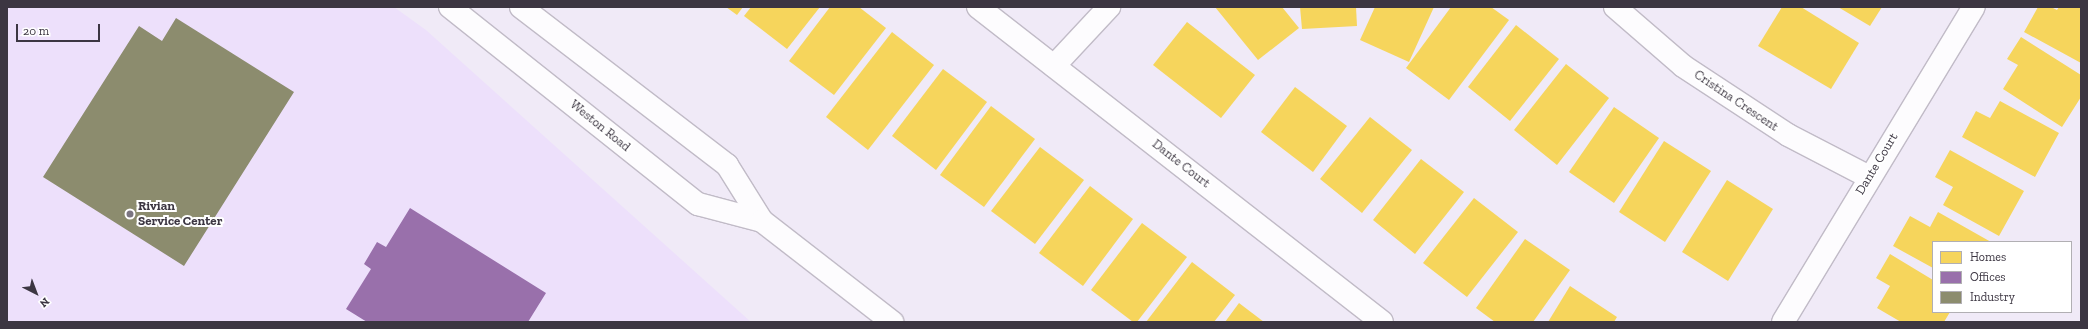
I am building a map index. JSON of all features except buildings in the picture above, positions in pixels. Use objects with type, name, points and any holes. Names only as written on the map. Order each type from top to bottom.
[{"type":"street","name":"Weston Road","points":[[450,7],[698,204],[762,220]]},
{"type":"street","name":"Weston Road","points":[[521,7],[727,165],[762,220],[892,322]]},
{"type":"street","name":"Dante Court","points":[[978,7],[1382,322]]},
{"type":"street","points":[[1054,66],[1109,7]]},
{"type":"street","name":"Cristina Crescent","points":[[1615,7],[1690,70],[1788,136],[1869,177]]},
{"type":"street","name":"Dante Court","points":[[1783,322],[1869,177],[1974,7]]},
{"type":"shaded area","points":[[7,7],[394,7],[426,30],[751,322],[7,322]]},
{"type":"place","name":"Rivian Service Center","points":[[130,214]]}]
